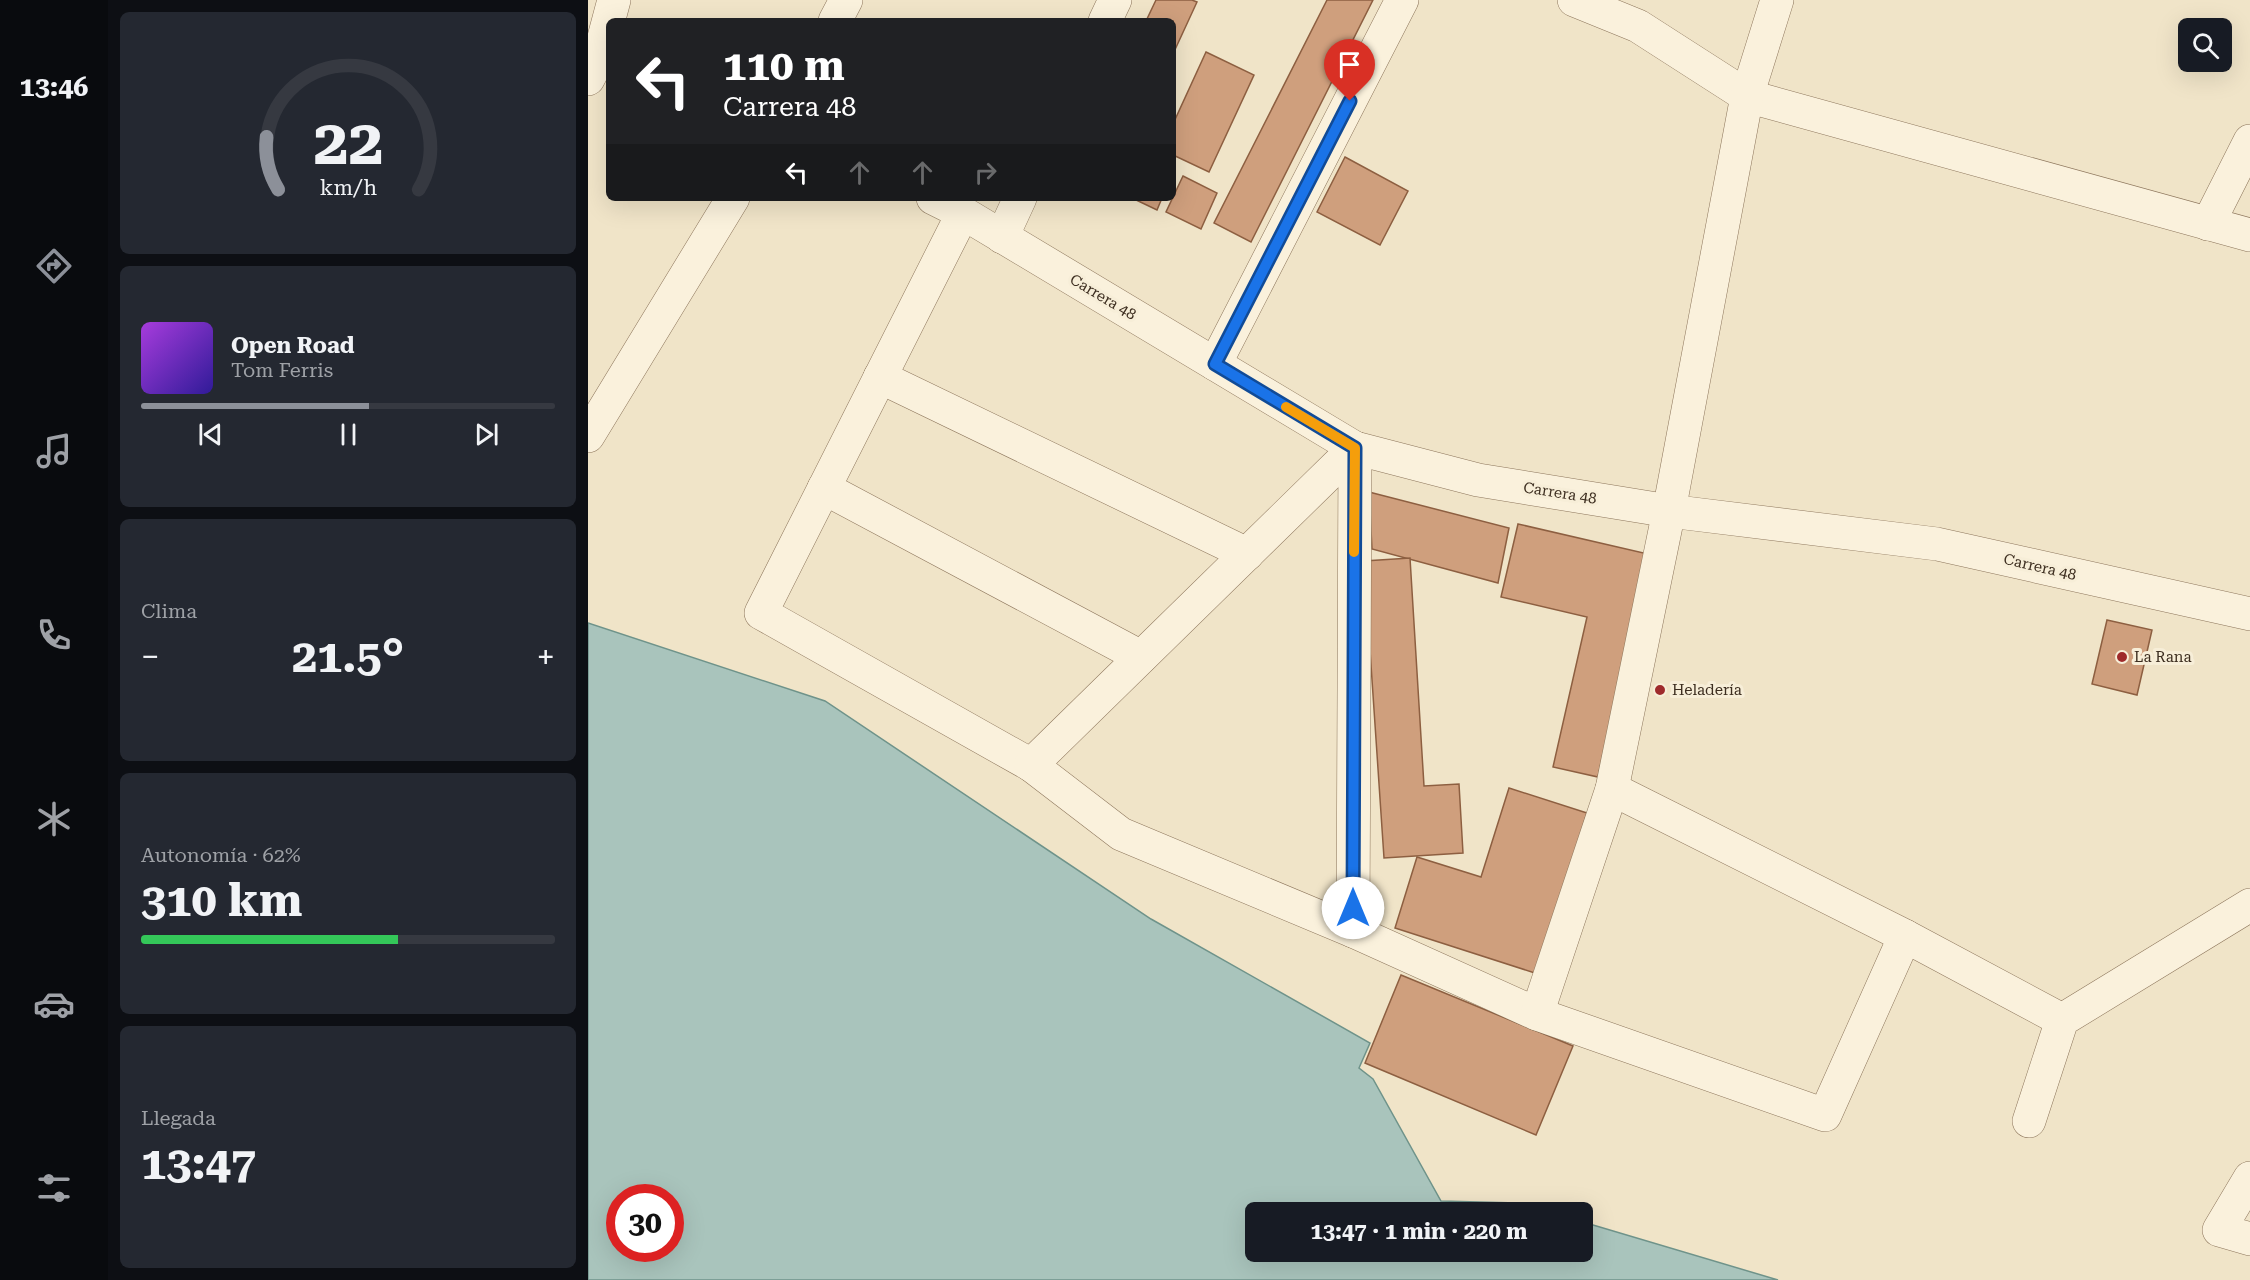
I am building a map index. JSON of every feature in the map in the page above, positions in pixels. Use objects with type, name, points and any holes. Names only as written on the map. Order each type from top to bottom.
[{"type":"street","points":[[609,18],[614,0]]},
{"type":"street","points":[[837,18],[846,0]]},
{"type":"street","points":[[1106,18],[1115,0]]},
{"type":"street","points":[[1215,364],[1402,0]]},
{"type":"street","points":[[1574,0],[1638,26],[1747,96],[2250,235]]},
{"type":"street","points":[[1537,1014],[1612,789],[1669,511],[1747,96],[1777,0]]},
{"type":"street","points":[[596,65],[606,29]]},
{"type":"street","points":[[2208,224],[2250,141]]},
{"type":"street","points":[[588,436],[731,201]]},
{"type":"street","name":"Carrera 48","points":[[939,201],[963,213],[1355,448],[1478,480],[1669,511],[1937,544],[2250,614]]},
{"type":"street","points":[[1002,237],[1019,201]]},
{"type":"street","points":[[963,213],[761,613],[1031,765],[1121,834],[1353,931],[1537,1014],[1825,1115],[1905,936]]},
{"type":"street","points":[[880,377],[1247,554]]},
{"type":"street","points":[[1031,765],[1355,448]]},
{"type":"street","points":[[1353,931],[1355,448]]},
{"type":"street","points":[[824,488],[1141,657]]},
{"type":"street","points":[[1612,789],[1905,936],[2062,1020]]},
{"type":"street","points":[[2029,1121],[2062,1020],[2250,905]]},
{"type":"street","points":[[2250,1178],[2219,1230],[2250,1239]]},
{"type":"water","points":[[588,623],[825,701],[1151,919],[1370,1043],[1359,1068],[1373,1079],[1441,1201],[1480,1202],[1245,1202],[1245,1262],[1593,1262],[1593,1225],[1778,1280],[588,1280]]},
{"type":"building","points":[[1156,0],[1197,2],[1176,48],[1176,18],[1147,18]]},
{"type":"building","points":[[1327,0],[1373,0],[1251,242],[1214,223]]},
{"type":"building","points":[[1206,52],[1254,75],[1209,172],[1176,156],[1176,117]]},
{"type":"building","points":[[1345,157],[1408,191],[1380,245],[1317,212]]},
{"type":"building","points":[[1183,176],[1217,193],[1201,229],[1166,212],[1171,201],[1176,201],[1176,191]]},
{"type":"building","points":[[1138,201],[1161,201],[1157,210]]},
{"type":"building","points":[[1369,492],[1509,528],[1498,583],[1372,549]]},
{"type":"building","points":[[1518,524],[1648,554],[1598,777],[1553,767],[1587,617],[1501,597]]},
{"type":"building","points":[[1410,558],[1424,786],[1459,784],[1463,853],[1384,858],[1364,561]]},
{"type":"building","name":"La Rana","points":[[2107,620],[2152,630],[2137,695],[2092,684]]},
{"type":"building","points":[[1509,788],[1587,813],[1538,974],[1395,928],[1417,857],[1481,877]]},
{"type":"building","points":[[1401,975],[1573,1046],[1536,1135],[1365,1063]]},
{"type":"slow traffic","points":[[1286,407],[1355,448],[1354,552]]},
{"type":"place","name":"La Rana","points":[[2122,657]]},
{"type":"place","name":"Heladería","points":[[1660,690]]},
{"type":"route","points":[[1350,101],[1215,364],[1355,448],[1353,908]]}]
